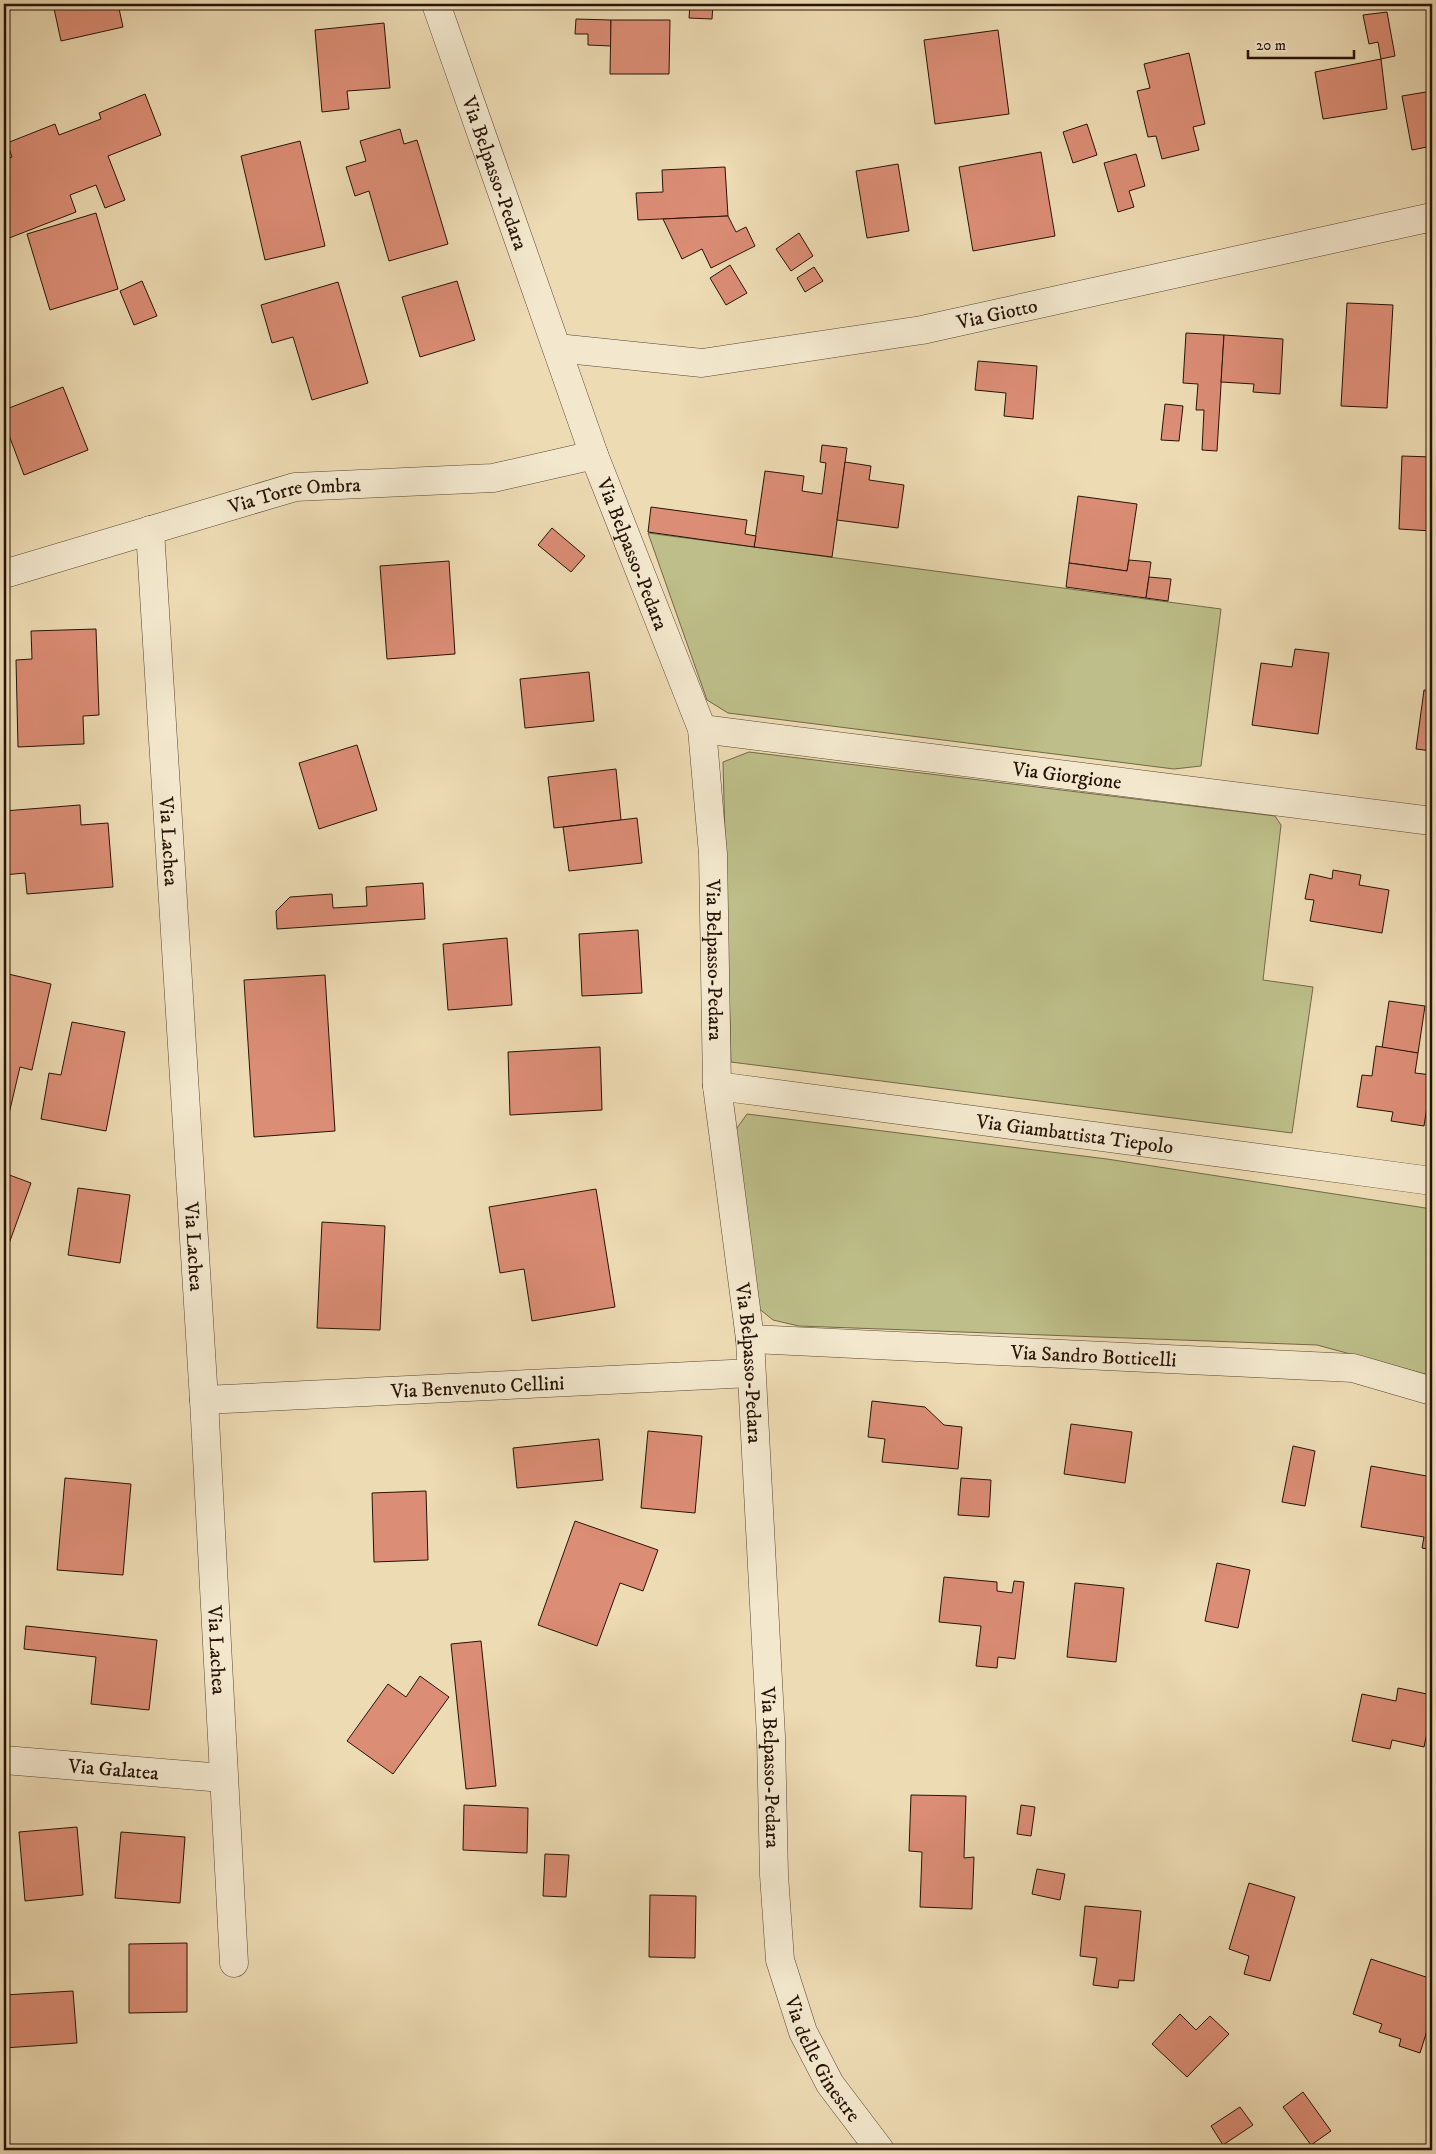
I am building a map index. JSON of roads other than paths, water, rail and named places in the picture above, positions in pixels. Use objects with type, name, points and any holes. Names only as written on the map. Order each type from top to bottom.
[{"type":"street","name":"Via Belpasso-Pedara","points":[[436,4],[594,454],[702,729],[713,854],[717,1086],[750,1339],[771,1737],[774,1875],[780,1960]]},
{"type":"street","name":"Via Giotto","points":[[557,348],[702,363],[922,330],[1432,217]]},
{"type":"street","name":"Via Torre Ombra","points":[[4,574],[295,487],[493,478],[594,454]]},
{"type":"street","name":"Via Lachea","points":[[150,530],[204,1400],[234,1963]]},
{"type":"street","name":"Via Giorgione","points":[[702,729],[1432,821]]},
{"type":"street","name":"Via Giambattista Tiepolo","points":[[717,1086],[1432,1181]]},
{"type":"street","name":"Via Sandro Botticelli","points":[[750,1339],[1353,1368],[1432,1391]]},
{"type":"street","name":"Via Benvenuto Cellini","points":[[204,1400],[751,1373]]},
{"type":"street","name":"Via Galatea","points":[[4,1760],[223,1778]]},
{"type":"street","name":"Via delle Ginestre","points":[[780,1960],[803,2032],[830,2084],[880,2150]]}]
